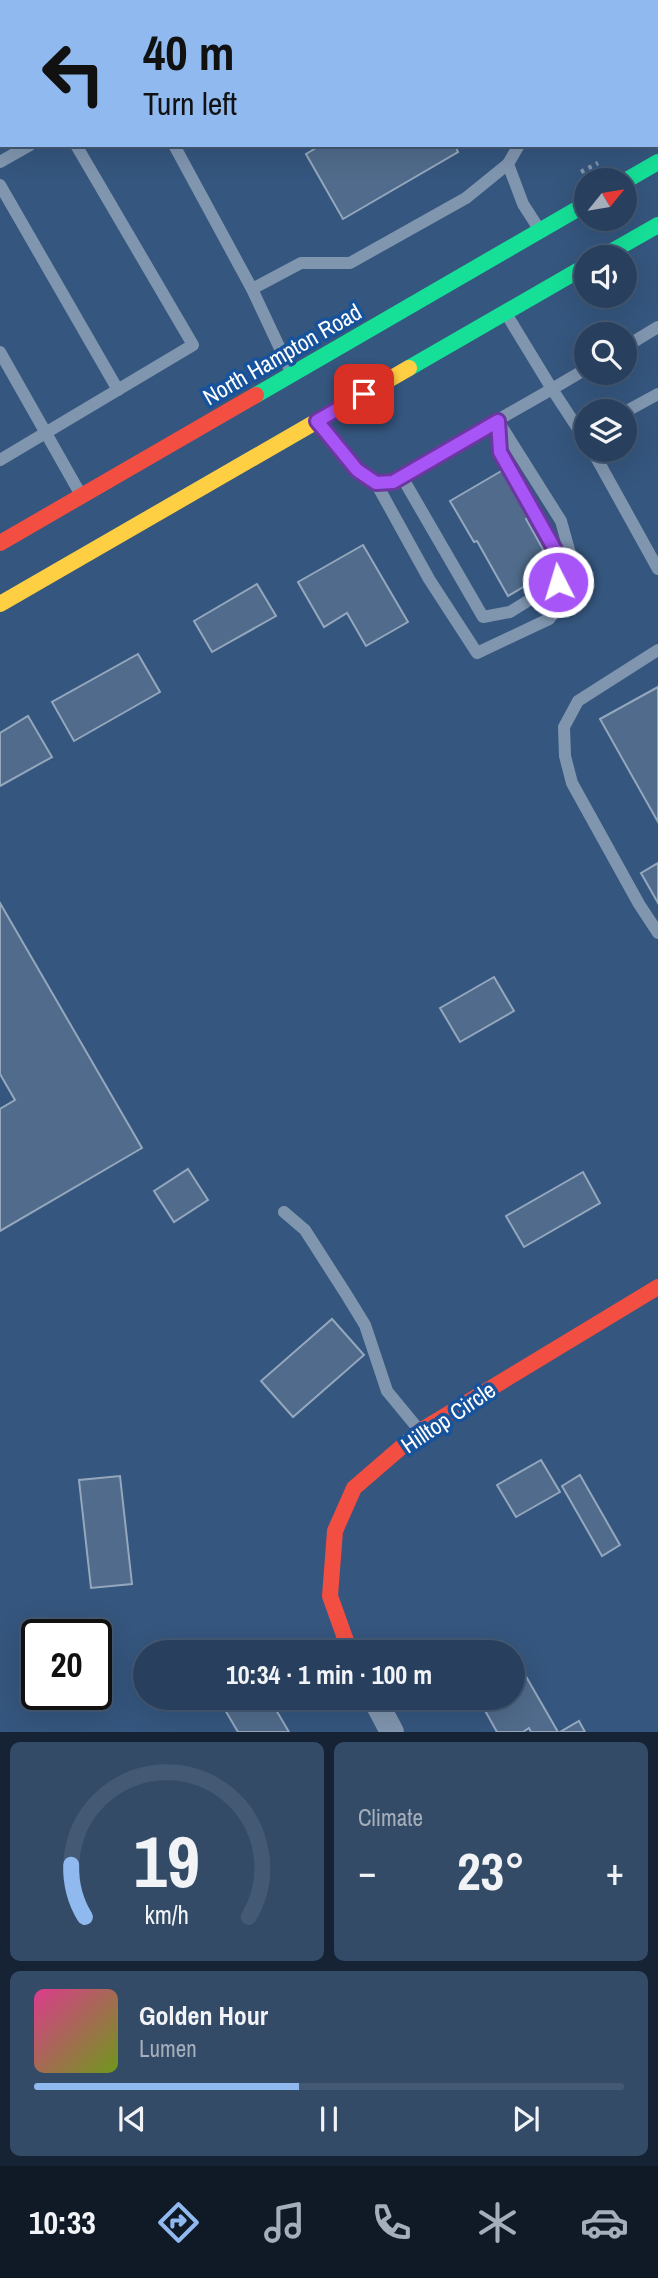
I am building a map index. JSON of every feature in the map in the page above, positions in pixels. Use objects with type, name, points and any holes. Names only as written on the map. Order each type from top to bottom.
[{"type":"main road","points":[[637,174],[658,162]]},
{"type":"main road","name":"North Hampton Road","points":[[0,543],[295,380],[574,211]]},
{"type":"main road","points":[[623,245],[658,225]]},
{"type":"main road","points":[[0,604],[314,415],[506,313],[574,273]]},
{"type":"main road","name":"Hilltop Circle","points":[[346,1640],[330,1596],[335,1531],[354,1488],[420,1431],[658,1287]]},
{"type":"street","points":[[380,1710],[392,1732]]},
{"type":"lane","points":[[0,162],[26,147]]},
{"type":"lane","points":[[0,460],[193,345],[77,147]]},
{"type":"lane","points":[[175,147],[252,289],[295,380]]},
{"type":"lane","points":[[252,289],[301,262],[350,263],[466,198],[508,164],[518,147]]},
{"type":"lane","points":[[508,164],[523,204],[540,230]]},
{"type":"lane","points":[[0,185],[118,390]]},
{"type":"lane","points":[[506,313],[574,423]]},
{"type":"lane","points":[[637,339],[658,327]]},
{"type":"lane","points":[[0,352],[81,496]]},
{"type":"lane","points":[[376,483],[386,484],[402,477],[574,376]]},
{"type":"lane","points":[[637,405],[658,394]]},
{"type":"lane","points":[[314,415],[357,470],[376,483],[429,579],[477,653],[549,619],[578,582],[561,521],[498,421]]},
{"type":"lane","points":[[402,477],[483,617],[510,612],[558,582],[559,557],[500,452],[498,421]]},
{"type":"lane","points":[[599,462],[658,569]]},
{"type":"lane","points":[[658,650],[578,701],[564,727],[565,756],[572,783],[658,933]]},
{"type":"lane","points":[[284,1212],[305,1230],[346,1294],[365,1325],[387,1391],[420,1431]]},
{"type":"building","points":[[318,147],[456,147],[458,152],[343,219],[306,154]]},
{"type":"building","points":[[503,470],[530,517],[526,519],[554,569],[508,596],[477,541],[474,542],[450,501]]},
{"type":"building","points":[[363,545],[408,622],[366,646],[347,613],[324,627],[298,582]]},
{"type":"building","points":[[257,584],[276,616],[212,652],[194,621]]},
{"type":"building","points":[[138,654],[160,692],[74,741],[52,702]]},
{"type":"building","points":[[658,687],[658,822],[600,719]]},
{"type":"building","points":[[28,716],[52,757],[0,786],[0,733]]},
{"type":"building","points":[[658,863],[658,903],[641,873]]},
{"type":"building","points":[[0,903],[142,1148],[0,1231],[0,1109],[15,1100],[0,1074]]},
{"type":"building","points":[[494,977],[514,1011],[460,1042],[440,1008]]},
{"type":"building","points":[[188,1169],[208,1200],[174,1222],[154,1191]]},
{"type":"building","points":[[583,1172],[600,1203],[524,1247],[506,1216]]},
{"type":"building","points":[[332,1319],[364,1355],[293,1417],[261,1381]]},
{"type":"building","points":[[541,1460],[560,1492],[516,1517],[497,1485]]},
{"type":"building","points":[[580,1475],[620,1545],[602,1556],[562,1486]]},
{"type":"building","points":[[120,1476],[132,1584],[91,1588],[79,1480]]},
{"type":"building","points":[[525,1675],[558,1732],[531,1732],[529,1728],[523,1732],[497,1732],[485,1710],[525,1710]]},
{"type":"building","points":[[225,1710],[276,1710],[289,1732],[238,1732]]},
{"type":"building","points":[[579,1721],[585,1732],[560,1732]]},
{"type":"traffic: fast","points":[[637,174],[658,162]]},
{"type":"traffic: fast","points":[[256,395],[574,211]]},
{"type":"traffic: fast","points":[[623,245],[658,225]]},
{"type":"traffic: fast","points":[[409,368],[574,273]]},
{"type":"traffic: slow","points":[[0,604],[409,368]]},
{"type":"traffic: jam","points":[[0,543],[256,395]]},
{"type":"traffic: jam","points":[[346,1640],[330,1596],[335,1531],[354,1488],[420,1431],[658,1287]]},
{"type":"route","points":[[364,394],[317,421],[357,470],[376,483],[393,482],[498,421],[500,452],[559,557],[558,582]]}]
